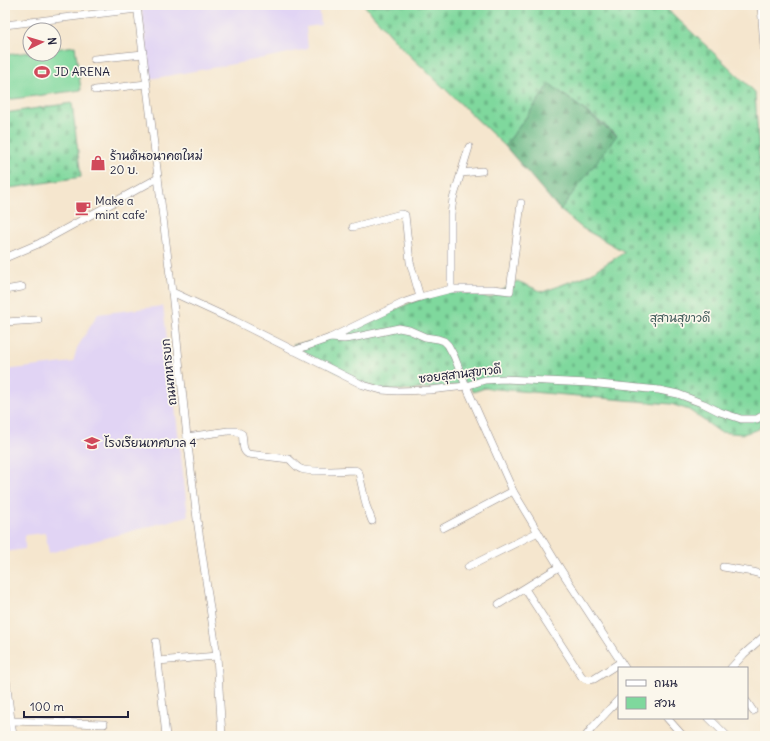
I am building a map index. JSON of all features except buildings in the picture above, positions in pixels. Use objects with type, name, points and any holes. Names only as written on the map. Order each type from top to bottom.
[{"type":"street","points":[[761,5],[765,60]]},
{"type":"street","points":[[5,24],[137,7]]},
{"type":"street","name":"ถนนทหารบก","points":[[137,7],[165,247],[172,292],[197,519],[217,656],[222,736]]},
{"type":"street","points":[[94,59],[143,54]]},
{"type":"street","points":[[95,90],[146,84]]},
{"type":"street","points":[[450,289],[451,214],[453,198],[469,147]]},
{"type":"street","points":[[461,173],[482,170]]},
{"type":"street","points":[[5,258],[38,244],[158,178]]},
{"type":"street","points":[[294,351],[330,338],[405,302],[420,297],[450,289],[510,291],[521,204]]},
{"type":"street","points":[[352,227],[401,214],[405,215],[410,262],[420,297]]},
{"type":"street","points":[[5,290],[22,287]]},
{"type":"street","name":"ซอยสุสานสุขาวดี","points":[[172,292],[235,321],[363,385],[381,390],[430,390],[466,386],[486,380],[504,379],[589,383],[659,390],[678,394],[720,412],[741,419],[757,419],[765,414]]},
{"type":"street","points":[[5,322],[38,320]]},
{"type":"street","points":[[330,338],[352,338],[399,328],[444,341],[448,345],[513,491],[559,567],[623,665]]},
{"type":"street","points":[[187,437],[236,431],[243,437],[244,450],[248,454],[289,459],[300,469],[309,471],[357,471],[359,473],[366,505],[372,521]]},
{"type":"street","points":[[443,528],[513,491]]},
{"type":"street","points":[[468,567],[538,532]]},
{"type":"street","points":[[499,604],[559,567]]},
{"type":"street","points":[[723,567],[765,575]]},
{"type":"street","points":[[525,588],[582,677],[588,680],[594,679],[618,667]]},
{"type":"street","points":[[733,667],[744,654],[765,636]]},
{"type":"street","points":[[156,642],[166,736]]},
{"type":"street","points":[[158,661],[217,656]]},
{"type":"street","points":[[5,672],[13,736]]},
{"type":"street","points":[[586,736],[618,700]]},
{"type":"street","points":[[748,704],[753,711]]},
{"type":"street","points":[[668,719],[684,736]]},
{"type":"street","points":[[710,719],[727,736]]},
{"type":"street","points":[[11,721],[104,724]]},
{"type":"shaded area","points":[[141,5],[319,5],[321,25],[306,27],[308,49],[150,79]]},
{"type":"shaded area","name":"โรงเรียนเทศบาล 4","points":[[163,306],[188,516],[49,553],[45,533],[25,535],[25,549],[5,552],[5,370],[73,362],[77,348],[98,314]]},
{"type":"green space","name":"สุสานสุขาวดี","points":[[364,5],[663,5],[755,92],[765,248],[765,414],[759,429],[743,434],[720,432],[689,410],[671,404],[485,388],[473,392],[468,384],[412,390],[381,390],[340,374],[293,345],[330,338],[410,303],[451,289],[490,298],[517,281],[543,292],[588,275],[625,252],[582,228],[560,210],[617,135],[550,84],[505,146],[402,48]]},
{"type":"green space","name":"JD ARENA","points":[[75,46],[81,90],[5,100],[5,55],[22,53],[22,62],[62,62],[62,48]]},
{"type":"green space","points":[[550,84],[617,136],[560,210],[505,146]]},
{"type":"green space","points":[[72,103],[81,177],[5,189],[5,113]]},
{"type":"place","name":"JD ARENA","points":[[42,72]]},
{"type":"place","name":"ร้านต้นอนาคตใหม่ 20 บ.","points":[[98,163]]},
{"type":"place","name":"Make a mint cafe'","points":[[83,208]]},
{"type":"place","name":"โรงเรียนเทศบาล 4","points":[[92,443]]}]
